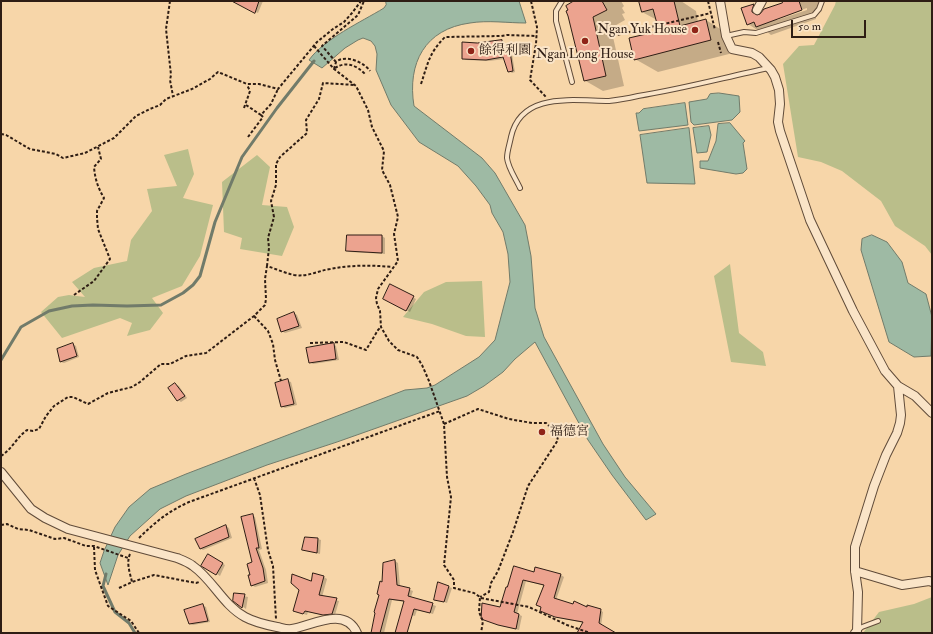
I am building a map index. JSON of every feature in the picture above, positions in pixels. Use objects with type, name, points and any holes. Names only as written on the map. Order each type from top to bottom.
[{"type":"street","points":[[720,1],[726,36],[732,49],[752,53],[759,57],[770,68],[775,77],[779,90],[780,104],[778,122],[780,131],[810,220],[853,311],[885,371],[898,386],[915,396],[932,413]]},
{"type":"street","points":[[757,10],[762,1]]},
{"type":"street","points":[[856,632],[858,592],[855,571],[855,547],[874,486],[900,424],[898,386]]},
{"type":"street","points":[[1,472],[31,509],[45,518],[68,529],[176,558],[192,565],[233,609],[245,617],[276,627],[290,629],[328,618],[335,618],[346,621],[354,626],[357,633]]},
{"type":"street","points":[[855,571],[902,585],[932,582]]},
{"type":"lane","points":[[562,1],[556,11],[556,21],[572,82]]},
{"type":"lane","points":[[726,36],[744,32],[756,33],[814,15],[819,9],[822,1]]},
{"type":"lane","points":[[520,188],[510,170],[507,158],[516,122],[529,110],[538,105],[549,101],[611,101],[641,96],[770,68]]},
{"type":"lane","points":[[856,632],[862,627],[878,622]]},
{"type":"path","points":[[170,1],[166,29],[171,75],[170,80],[173,96]]},
{"type":"path","points":[[248,137],[263,117],[261,115],[271,104],[278,89],[317,42],[333,28],[344,22],[360,1]]},
{"type":"path","points":[[336,62],[322,46],[358,14],[364,1]]},
{"type":"path","points":[[531,1],[537,27],[537,36],[530,80],[549,101]]},
{"type":"path","points":[[608,37],[711,13]]},
{"type":"path","points":[[421,84],[435,47],[445,37],[507,35],[537,36]]},
{"type":"path","points":[[314,46],[334,69],[356,86],[368,110],[372,127],[384,151],[382,170],[390,185],[398,217],[394,234],[398,261],[378,289],[376,298],[380,311],[381,327],[389,342],[398,350],[417,357],[429,381],[444,424],[447,477],[451,497],[444,565],[454,580],[454,588],[474,593],[480,597],[529,607],[568,625],[590,633]]},
{"type":"path","points":[[334,69],[336,62],[342,59],[356,60],[367,66],[370,71]]},
{"type":"path","points":[[334,69],[340,65],[348,64],[365,74]]},
{"type":"path","points":[[1,134],[6,135],[30,149],[56,154],[63,158],[84,153],[98,147],[114,138],[136,116],[160,105],[166,99],[192,89],[210,79],[218,72],[247,84],[259,84],[278,89]]},
{"type":"path","points":[[1,456],[13,446],[21,434],[27,430],[33,431],[39,429],[46,416],[54,406],[68,397],[73,397],[88,404],[108,393],[132,387],[161,364],[170,364],[186,356],[206,353],[254,316],[265,305],[265,279],[269,248],[268,238],[274,217],[271,201],[276,185],[276,164],[280,157],[307,133],[306,120],[318,99],[323,83],[356,86]]},
{"type":"path","points":[[247,84],[250,91],[245,107],[261,115]]},
{"type":"path","points":[[74,295],[94,281],[110,259],[98,229],[97,211],[104,198],[95,177],[94,167],[101,159],[98,147]]},
{"type":"path","points":[[267,266],[293,275],[315,274],[328,269],[346,266],[372,265],[393,267]]},
{"type":"path","points":[[254,316],[268,331],[273,344],[275,360],[281,381]]},
{"type":"path","points":[[310,343],[344,342],[366,350],[381,327]]},
{"type":"path","points":[[444,424],[478,409],[509,419],[532,423],[546,423],[556,432],[558,440],[528,486],[513,532],[498,571],[491,583],[489,592],[480,597]]},
{"type":"path","points":[[132,582],[128,558],[133,546],[157,521],[173,509],[440,411]]},
{"type":"path","points":[[254,478],[260,495],[268,550],[273,566],[276,627]]},
{"type":"path","points":[[1,525],[7,524],[18,529],[29,530],[55,539],[64,538],[86,546],[94,546],[128,558]]},
{"type":"path","points":[[93,535],[95,570],[108,606],[131,621],[139,633]]},
{"type":"path","points":[[119,588],[154,575],[196,583],[207,580]]},
{"type":"path","points":[[480,597],[479,612],[483,621],[481,633]]},
{"type":"green space","points":[[836,1],[932,1],[932,255],[925,246],[895,226],[881,201],[842,171],[821,162],[798,157],[783,64],[799,46],[814,45]]},
{"type":"green space","points":[[188,149],[194,174],[183,198],[213,205],[200,256],[182,286],[152,298],[163,313],[150,330],[127,336],[132,323],[120,318],[62,338],[41,312],[58,297],[69,295],[85,297],[72,282],[94,268],[127,261],[131,240],[152,211],[147,189],[177,186],[164,155]]},
{"type":"green space","points":[[257,155],[270,167],[262,205],[287,207],[294,227],[282,256],[240,249],[242,238],[224,232],[222,182]]},
{"type":"green space","points":[[730,264],[739,333],[763,352],[766,366],[731,362],[714,276]]},
{"type":"green space","points":[[482,281],[485,337],[466,336],[432,324],[403,317],[424,292],[446,282]]},
{"type":"green space","points":[[932,597],[932,633],[863,633],[879,612],[914,604]]},
{"type":"shaded area","points":[[386,1],[519,1],[526,23],[470,23],[441,32],[431,41],[422,51],[413,76],[414,106],[482,158],[495,173],[525,225],[531,256],[535,308],[544,337],[603,444],[625,477],[656,514],[646,520],[612,475],[588,440],[535,342],[515,359],[503,372],[467,396],[267,465],[186,496],[160,509],[130,536],[118,555],[108,585],[100,563],[104,551],[115,527],[129,507],[150,489],[405,390],[427,388],[435,385],[479,357],[495,340],[510,282],[508,254],[503,232],[492,213],[490,205],[476,186],[458,166],[419,142],[391,105],[376,70],[377,54],[375,46],[371,41],[363,38],[358,40],[345,48],[322,68],[309,60],[333,38],[384,8]]},
{"type":"shaded area","points":[[719,93],[739,96],[740,112],[732,120],[694,125],[691,122],[689,102],[707,99],[710,94]]},
{"type":"shaded area","points":[[685,103],[688,125],[639,131],[636,113],[639,113],[643,109]]},
{"type":"shaded area","points":[[730,123],[745,141],[743,143],[747,169],[743,173],[736,174],[700,168],[700,161],[708,161],[716,141],[718,124]]},
{"type":"shaded area","points":[[709,126],[711,135],[707,152],[697,153],[693,128]]},
{"type":"shaded area","points":[[689,128],[695,184],[647,183],[640,135]]},
{"type":"shaded area","points":[[872,235],[887,242],[902,262],[908,283],[926,294],[932,317],[931,356],[914,357],[889,342],[861,250],[862,239]]},
{"type":"building","points":[[232,1],[259,1],[255,13]]},
{"type":"building","name":"Ngan Long House","points":[[574,1],[602,1],[607,10],[593,17],[606,76],[584,81],[566,11],[568,10],[566,6]]},
{"type":"building","name":"Ngan Yuk House","points":[[639,1],[674,1],[680,26],[706,19],[711,40],[634,60],[629,38],[659,31],[653,9],[642,12]]},
{"type":"building","points":[[783,1],[799,1],[802,10],[756,27],[754,22],[747,25],[741,8],[754,4],[752,12],[757,15],[764,9],[782,3]]},
{"type":"building","points":[[502,40],[502,46],[509,45],[513,71],[508,72],[503,57],[486,60],[462,59],[462,42],[477,43]]},
{"type":"building","points":[[347,235],[382,235],[382,253],[346,251]]},
{"type":"building","points":[[390,284],[414,296],[406,311],[383,299]]},
{"type":"building","points":[[294,312],[299,326],[281,332],[277,319]]},
{"type":"building","points":[[73,343],[77,356],[60,362],[57,349]]},
{"type":"building","points":[[334,343],[336,359],[309,363],[306,348]]},
{"type":"building","points":[[288,379],[294,404],[281,407],[275,383]]},
{"type":"building","points":[[175,383],[185,396],[177,401],[168,388]]},
{"type":"building","points":[[253,514],[259,548],[256,548],[263,568],[265,581],[251,586],[247,564],[252,562],[241,517]]},
{"type":"building","points":[[226,525],[229,537],[200,549],[195,539]]},
{"type":"building","points":[[305,537],[318,538],[317,553],[302,550]]},
{"type":"building","points":[[208,554],[223,563],[216,575],[201,566]]},
{"type":"building","points":[[395,560],[397,585],[410,588],[408,596],[433,603],[430,613],[414,609],[407,633],[395,633],[404,601],[389,599],[380,633],[371,633],[374,612],[379,595],[377,594],[380,581],[382,582],[383,563]]},
{"type":"building","points":[[514,566],[534,572],[535,567],[561,574],[554,598],[573,604],[574,601],[587,607],[587,605],[601,609],[599,623],[616,633],[577,633],[583,622],[555,617],[540,611],[541,607],[536,605],[544,585],[523,580],[514,612],[519,614],[516,629],[481,619],[482,603],[500,607]]},
{"type":"building","points":[[313,573],[324,576],[319,595],[337,598],[332,614],[323,615],[305,611],[303,614],[293,611],[299,590],[291,583],[292,574],[311,581]]},
{"type":"building","points":[[438,582],[449,586],[444,602],[434,600]]},
{"type":"building","points":[[234,593],[245,594],[242,608],[233,601]]},
{"type":"building","points":[[203,604],[208,621],[189,624],[184,610]]},
{"type":"waterway","points":[[1,360],[21,327],[49,311],[72,306],[161,305],[183,293],[193,285],[200,276],[215,222],[242,157],[277,108],[314,61]]},
{"type":"waterway","points":[[106,574],[103,586],[115,612],[129,623],[135,633]]},
{"type":"place","name":"Ngan Yuk House","points":[[695,30]]},
{"type":"place","name":"Ngan Long House","points":[[585,41]]},
{"type":"place","name":"餘得利園","points":[[471,51]]},
{"type":"place","name":"福德宮","points":[[542,432]]}]
